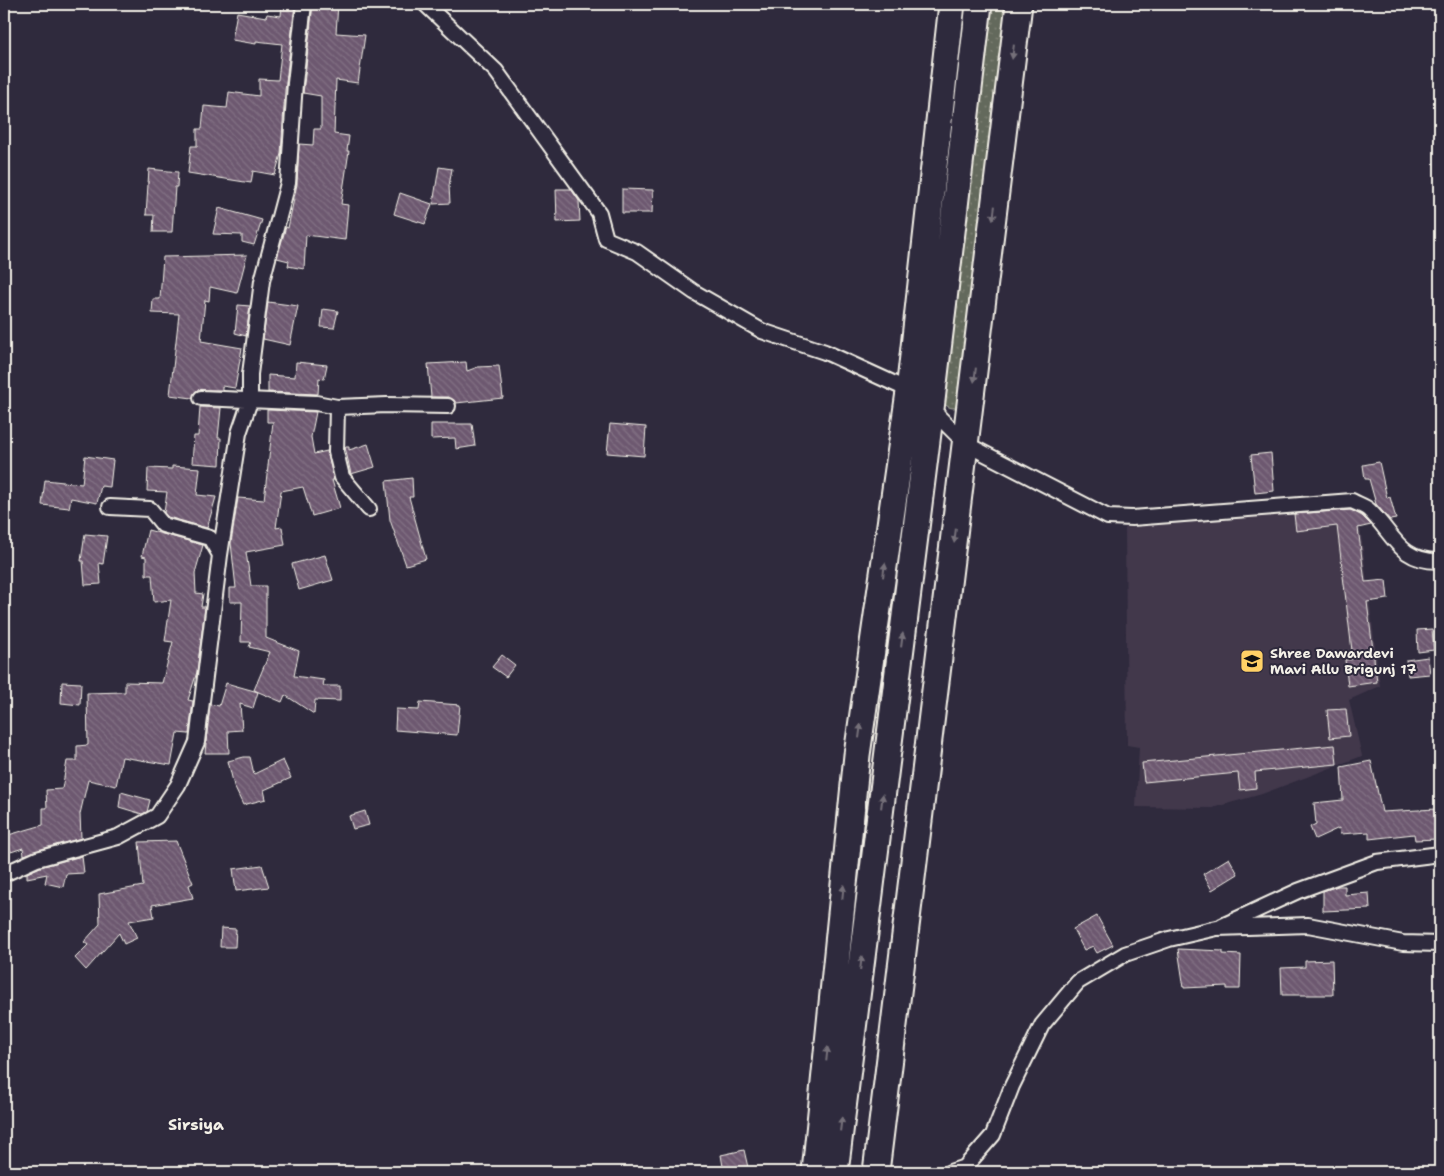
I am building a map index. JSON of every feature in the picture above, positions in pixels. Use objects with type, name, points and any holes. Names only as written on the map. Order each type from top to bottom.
[{"type":"highway","points":[[816,1172],[857,755],[909,392],[952,4]]},
{"type":"highway","points":[[835,1172],[931,409],[979,4]]},
{"type":"highway","points":[[876,1172],[1019,4]]},
{"type":"street","points":[[4,874],[37,859],[118,837],[157,816],[178,785],[197,742],[220,555],[239,433],[250,402],[250,374],[262,281],[288,183],[295,83],[304,4]]},
{"type":"street","points":[[425,4],[496,70],[600,214],[606,239],[637,252],[694,292],[762,331],[825,352],[909,392],[931,409],[966,444],[1108,517],[1132,518],[1352,501],[1368,509],[1388,536],[1408,554],[1426,562],[1440,562]]},
{"type":"street","points":[[201,398],[250,402],[316,403],[337,407],[448,406]]},
{"type":"street","points":[[337,407],[336,452],[342,476],[369,509]]},
{"type":"street","points":[[110,507],[150,509],[163,525],[210,538],[220,555]]},
{"type":"street","points":[[1217,928],[1298,891],[1377,862],[1440,854]]},
{"type":"street","points":[[950,1172],[965,1166],[993,1135],[1012,1086],[1042,1025],[1078,982],[1125,954],[1169,938],[1217,928],[1308,926],[1403,943],[1440,944]]},
{"type":"shaded area","name":"Shree Dawardevi Mavi Allu Brigunj 17","points":[[1334,504],[1358,509],[1380,686],[1349,700],[1362,756],[1262,794],[1212,808],[1136,807],[1139,747],[1127,745],[1125,528]]},
{"type":"green space","points":[[990,4],[1007,4],[959,407],[952,408],[943,402]]},
{"type":"building","points":[[282,4],[295,4],[285,91],[281,154],[275,175],[253,171],[251,183],[188,173],[191,146],[197,146],[197,129],[202,129],[204,106],[227,108],[229,92],[259,96],[259,79],[278,80],[282,44],[256,41],[256,44],[232,40],[237,12],[266,17],[267,14],[281,16]]},
{"type":"building","points":[[313,4],[338,4],[336,33],[365,35],[358,83],[336,80],[334,134],[349,136],[347,151],[349,151],[341,204],[348,205],[345,240],[306,235],[304,269],[288,266],[289,261],[277,258],[286,227],[288,228],[297,184],[299,144],[313,145],[314,129],[321,129],[321,96],[303,93]]},
{"type":"building","points":[[439,167],[452,169],[449,186],[450,203],[433,204]]},
{"type":"building","points":[[149,169],[178,172],[172,232],[153,232],[154,215],[146,215]]},
{"type":"building","points":[[556,189],[571,189],[579,201],[580,221],[557,222]]},
{"type":"building","points":[[622,189],[653,190],[652,213],[622,213]]},
{"type":"building","points":[[400,193],[432,204],[425,224],[394,214]]},
{"type":"building","points":[[219,208],[262,220],[254,245],[242,242],[242,235],[213,234]]},
{"type":"building","points":[[247,255],[237,293],[210,287],[209,301],[205,300],[201,341],[242,348],[235,388],[222,386],[222,390],[197,390],[192,398],[170,395],[179,314],[152,313],[153,299],[160,299],[163,257]]},
{"type":"building","points":[[268,302],[298,306],[290,345],[263,339]]},
{"type":"building","points":[[238,305],[250,306],[246,336],[235,333]]},
{"type":"building","points":[[323,309],[338,311],[334,328],[321,327]]},
{"type":"building","points":[[296,362],[327,365],[324,379],[319,378],[318,394],[268,392],[268,375],[295,377]]},
{"type":"building","points":[[466,362],[467,371],[478,367],[499,366],[503,398],[456,403],[449,397],[431,397],[428,364]]},
{"type":"building","points":[[200,407],[221,408],[218,438],[221,438],[220,465],[192,463],[194,436],[198,436]]},
{"type":"building","points":[[267,410],[316,412],[311,437],[314,454],[327,451],[334,480],[332,480],[340,508],[312,516],[303,487],[281,491],[276,528],[282,527],[285,545],[246,552],[251,586],[266,586],[266,638],[299,651],[294,676],[324,680],[323,686],[340,686],[340,701],[315,700],[314,714],[285,695],[282,702],[254,690],[270,652],[249,647],[251,642],[241,642],[242,602],[230,602],[230,588],[236,588],[231,543],[238,498],[264,500],[273,422],[267,422]]},
{"type":"building","points":[[431,424],[472,424],[475,446],[456,449],[455,438],[431,439]]},
{"type":"building","points":[[610,424],[646,427],[644,456],[607,453]]},
{"type":"building","points":[[368,444],[375,467],[351,474],[345,447],[349,447],[349,450]]},
{"type":"building","points":[[1271,453],[1274,491],[1255,493],[1251,455]]},
{"type":"building","points":[[85,456],[113,460],[110,487],[101,486],[97,503],[71,498],[69,508],[42,505],[45,480],[82,484]]},
{"type":"building","points":[[1379,462],[1387,498],[1390,497],[1396,519],[1390,520],[1376,504],[1369,479],[1365,479],[1363,465]]},
{"type":"building","points":[[172,466],[200,468],[197,495],[216,497],[207,528],[168,517],[164,513],[167,492],[147,491],[148,468],[172,469]]},
{"type":"building","points":[[412,478],[413,497],[409,497],[426,559],[406,565],[390,520],[386,481]]},
{"type":"building","points":[[1351,510],[1362,516],[1371,525],[1358,528],[1365,582],[1386,580],[1388,599],[1367,602],[1377,682],[1348,686],[1345,660],[1353,659],[1337,526],[1296,531],[1294,514]]},
{"type":"building","points":[[148,530],[203,545],[195,573],[196,593],[203,594],[201,607],[205,607],[197,672],[188,700],[193,701],[189,734],[177,733],[171,765],[122,757],[116,786],[88,780],[80,814],[81,838],[24,855],[23,848],[11,852],[5,836],[43,825],[43,808],[47,808],[46,790],[62,789],[67,761],[77,761],[77,746],[88,745],[87,693],[125,692],[125,682],[162,683],[173,642],[165,641],[171,600],[154,602],[152,575],[146,575],[146,557],[142,556]]},
{"type":"building","points":[[85,534],[107,536],[103,564],[99,563],[101,584],[85,585],[83,561],[81,561]]},
{"type":"building","points":[[325,555],[333,580],[299,590],[292,564]]},
{"type":"building","points":[[1432,629],[1434,650],[1418,652],[1417,630]]},
{"type":"building","points":[[502,655],[515,665],[506,677],[492,667]]},
{"type":"building","points":[[1428,657],[1430,674],[1408,676],[1406,660]]},
{"type":"building","points":[[62,682],[81,683],[80,705],[61,703]]},
{"type":"building","points":[[226,683],[258,692],[253,708],[240,704],[242,730],[228,731],[229,753],[205,753],[210,704],[219,706]]},
{"type":"building","points":[[420,702],[460,705],[457,735],[395,730],[396,709],[419,710]]},
{"type":"building","points":[[1346,709],[1349,736],[1330,738],[1327,710]]},
{"type":"building","points":[[1335,745],[1337,764],[1255,772],[1256,788],[1240,790],[1238,773],[1144,782],[1142,763]]},
{"type":"building","points":[[250,757],[254,774],[283,760],[291,778],[264,790],[266,799],[243,805],[234,786],[228,761]]},
{"type":"building","points":[[1371,761],[1382,812],[1436,809],[1437,839],[1415,840],[1414,834],[1369,839],[1369,832],[1340,834],[1339,828],[1315,839],[1310,827],[1316,824],[1314,803],[1343,800],[1341,767]]},
{"type":"building","points":[[121,792],[150,800],[147,812],[142,814],[119,807]]},
{"type":"building","points":[[365,811],[369,825],[353,829],[349,816]]},
{"type":"building","points":[[176,841],[193,883],[189,885],[193,898],[152,905],[154,917],[129,921],[137,938],[124,944],[119,933],[86,970],[75,958],[88,945],[84,942],[100,924],[99,894],[143,886],[139,842]]},
{"type":"building","points":[[82,856],[84,873],[66,874],[63,887],[45,883],[47,874],[27,878],[27,873],[40,867]]},
{"type":"building","points":[[1229,858],[1238,874],[1212,890],[1203,874]]},
{"type":"building","points":[[262,865],[269,887],[236,891],[233,869]]},
{"type":"building","points":[[1338,886],[1345,886],[1345,895],[1369,893],[1370,909],[1323,911],[1323,891]]},
{"type":"building","points":[[1097,916],[1113,945],[1097,953],[1093,946],[1084,950],[1073,929]]},
{"type":"building","points":[[221,928],[236,929],[235,947],[220,947]]},
{"type":"building","points":[[1178,949],[1223,951],[1223,954],[1241,955],[1240,989],[1227,989],[1227,986],[1184,988]]},
{"type":"building","points":[[1332,960],[1333,995],[1282,995],[1281,968],[1305,967],[1305,961]]},
{"type":"building","points":[[744,1150],[749,1172],[724,1172],[721,1155]]},
{"type":"place","name":"Shree Dawardevi Mavi Allu Brigunj 17","points":[[1252,661]]},
{"type":"district","name":"Sirsiya","points":[[196,1124]]}]
